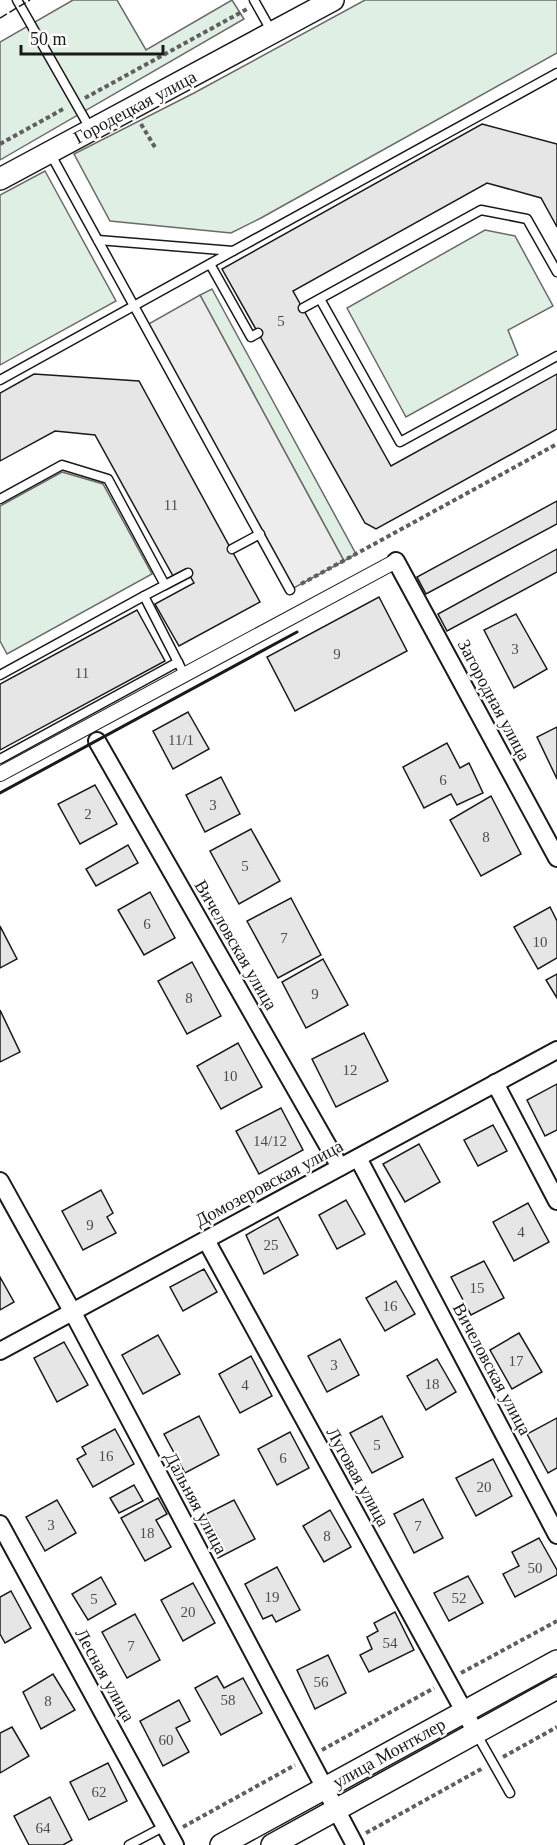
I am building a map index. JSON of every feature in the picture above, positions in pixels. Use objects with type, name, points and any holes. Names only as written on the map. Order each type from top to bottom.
[{"type":"street","name":"Городецкая улица","points":[[0,179],[333,0]]},
{"type":"street","points":[[0,774],[181,668],[396,561]]},
{"type":"street","name":"Загородная улица","points":[[396,561],[557,858]]},
{"type":"street","name":"Вичеловская улица","points":[[98,741],[340,1167]]},
{"type":"street","name":"Домозеровская улица","points":[[0,1351],[557,1050]]},
{"type":"street","points":[[495,1083],[557,1201]]},
{"type":"street","name":"Вичеловская улица","points":[[358,1158],[557,1535]]},
{"type":"street","name":"Дальняя улица","points":[[0,1181],[72,1311],[354,1843]]},
{"type":"street","name":"Луговая улица","points":[[206,1240],[476,1733]]},
{"type":"street","name":"Лесная улица","points":[[0,1524],[170,1835]]},
{"type":"street","name":"улица Монтклер","points":[[220,1845],[557,1661]]},
{"type":"street","name":"улица Монтклер","points":[[273,1845],[557,1688]]},
{"type":"lane","points":[[17,0],[91,130]]},
{"type":"lane","points":[[255,2],[273,33]]},
{"type":"lane","points":[[0,380],[557,73]]},
{"type":"lane","points":[[50,152],[290,590]]},
{"type":"lane","points":[[303,308],[481,210],[527,219],[557,272]]},
{"type":"lane","points":[[98,240],[233,251]]},
{"type":"lane","points":[[210,264],[251,337],[258,333]]},
{"type":"lane","points":[[320,299],[400,442],[557,356]]},
{"type":"lane","points":[[0,499],[63,465],[108,479],[165,585]]},
{"type":"lane","points":[[231,549],[260,534]]},
{"type":"lane","points":[[0,675],[188,573]]},
{"type":"lane","points":[[0,759],[181,668],[144,596]]},
{"type":"lane","points":[[476,1733],[510,1793]]},
{"type":"lane","points":[[129,1845],[170,1835]]},
{"type":"path","points":[[0,144],[255,2]]},
{"type":"path","points":[[290,590],[557,444]]},
{"type":"path","points":[[170,1835],[557,1621]]},
{"type":"path","points":[[354,1843],[557,1727]]},
{"type":"green space","points":[[73,0],[117,0],[146,50],[232,0],[244,19],[0,160],[0,42]]},
{"type":"green space","points":[[365,0],[557,0],[557,53],[231,233],[110,221],[74,154],[194,93]]},
{"type":"green space","points":[[45,171],[116,301],[0,365],[0,195]]},
{"type":"green space","points":[[485,230],[515,236],[553,306],[508,330],[518,355],[406,417],[347,308]]},
{"type":"green space","points":[[212,289],[356,554],[344,561],[200,295]]},
{"type":"green space","points":[[62,472],[103,484],[152,574],[7,654],[0,641],[0,506]]},
{"type":"shaded area","points":[[200,295],[344,561],[290,590],[145,326]]},
{"type":"building","points":[[482,124],[557,144],[557,227],[541,198],[487,183],[293,291],[391,466],[557,374],[557,429],[376,529],[365,523],[222,269]]},
{"type":"building","points":[[34,374],[139,381],[260,602],[179,646],[155,604],[194,583],[186,569],[173,576],[95,435],[55,431],[0,461],[0,393]]},
{"type":"building","points":[[557,501],[557,524],[426,594],[417,577]]},
{"type":"building","points":[[557,549],[557,572],[447,631],[438,614]]},
{"type":"building","points":[[379,597],[407,651],[295,711],[267,657]]},
{"type":"building","points":[[137,610],[165,661],[0,750],[0,684]]},
{"type":"building","points":[[516,614],[547,669],[514,688],[484,630]]},
{"type":"building","points":[[188,712],[209,749],[173,769],[153,731]]},
{"type":"building","points":[[557,727],[557,779],[537,737]]},
{"type":"building","points":[[447,743],[460,768],[469,763],[483,793],[457,805],[451,794],[424,808],[403,767]]},
{"type":"building","points":[[221,777],[240,814],[205,832],[186,795]]},
{"type":"building","points":[[95,785],[117,824],[80,844],[58,804]]},
{"type":"building","points":[[491,796],[521,854],[481,876],[450,820]]},
{"type":"building","points":[[251,829],[280,881],[239,904],[210,851]]},
{"type":"building","points":[[128,845],[138,863],[96,886],[86,869]]},
{"type":"building","points":[[150,892],[175,938],[144,955],[118,910]]},
{"type":"building","points":[[291,898],[321,955],[278,978],[247,921]]},
{"type":"building","points":[[550,907],[557,921],[557,958],[538,969],[514,927]]},
{"type":"building","points":[[0,926],[17,959],[0,968]]},
{"type":"building","points":[[323,959],[348,1005],[306,1028],[282,982]]},
{"type":"building","points":[[192,962],[221,1016],[187,1034],[158,981]]},
{"type":"building","points":[[557,974],[557,998],[546,980]]},
{"type":"building","points":[[0,1010],[20,1052],[0,1062]]},
{"type":"building","points":[[364,1033],[388,1081],[336,1107],[312,1059]]},
{"type":"building","points":[[238,1043],[262,1087],[221,1109],[197,1066]]},
{"type":"building","points":[[557,1084],[557,1130],[545,1136],[527,1100]]},
{"type":"building","points":[[281,1108],[303,1150],[259,1174],[236,1131]]},
{"type":"building","points":[[493,1125],[507,1151],[478,1166],[464,1140]]},
{"type":"building","points":[[419,1144],[440,1182],[405,1202],[383,1164]]},
{"type":"building","points":[[101,1190],[113,1213],[107,1217],[116,1233],[83,1250],[62,1211]]},
{"type":"building","points":[[346,1200],[365,1234],[337,1249],[319,1215]]},
{"type":"building","points":[[528,1203],[549,1242],[514,1261],[493,1222]]},
{"type":"building","points":[[278,1217],[298,1255],[264,1274],[246,1235]]},
{"type":"building","points":[[484,1261],[504,1298],[471,1315],[451,1277]]},
{"type":"building","points":[[204,1269],[217,1292],[183,1311],[170,1287]]},
{"type":"building","points":[[0,1277],[14,1302],[0,1310]]},
{"type":"building","points":[[396,1281],[415,1314],[385,1331],[366,1298]]},
{"type":"building","points":[[519,1333],[542,1372],[512,1389],[490,1350]]},
{"type":"building","points":[[158,1335],[180,1374],[143,1394],[122,1355]]},
{"type":"building","points":[[340,1339],[359,1375],[327,1392],[308,1356]]},
{"type":"building","points":[[64,1342],[88,1385],[57,1402],[34,1358]]},
{"type":"building","points":[[251,1356],[272,1396],[240,1413],[219,1374]]},
{"type":"building","points":[[437,1359],[456,1392],[426,1410],[407,1376]]},
{"type":"building","points":[[199,1416],[219,1455],[185,1473],[164,1434]]},
{"type":"building","points":[[382,1416],[403,1457],[372,1473],[350,1433]]},
{"type":"building","points":[[557,1418],[557,1468],[548,1473],[527,1434]]},
{"type":"building","points":[[115,1429],[134,1464],[93,1487],[77,1459],[86,1454],[82,1447]]},
{"type":"building","points":[[290,1432],[309,1468],[277,1485],[258,1449]]},
{"type":"building","points":[[493,1459],[512,1496],[476,1516],[456,1478]]},
{"type":"building","points":[[134,1485],[143,1501],[119,1513],[110,1498]]},
{"type":"building","points":[[158,1498],[167,1514],[156,1520],[171,1547],[145,1561],[121,1518]]},
{"type":"building","points":[[423,1499],[443,1538],[414,1553],[394,1514]]},
{"type":"building","points":[[57,1500],[76,1533],[45,1551],[26,1517]]},
{"type":"building","points":[[234,1500],[255,1539],[218,1558],[210,1542],[219,1538],[206,1514]]},
{"type":"building","points":[[330,1510],[351,1547],[324,1562],[303,1526]]},
{"type":"building","points":[[539,1538],[557,1570],[557,1575],[515,1597],[503,1574],[519,1566],[512,1552]]},
{"type":"building","points":[[277,1567],[300,1610],[276,1622],[272,1615],[263,1619],[245,1584]]},
{"type":"building","points":[[468,1576],[483,1603],[449,1621],[434,1593]]},
{"type":"building","points":[[101,1577],[116,1604],[88,1620],[72,1594]]},
{"type":"building","points":[[193,1583],[215,1623],[183,1641],[161,1600]]},
{"type":"building","points":[[11,1591],[31,1628],[5,1643],[0,1634],[0,1597]]},
{"type":"building","points":[[395,1612],[414,1650],[369,1672],[360,1655],[372,1649],[367,1637],[378,1631],[374,1623]]},
{"type":"building","points":[[135,1614],[160,1660],[127,1678],[102,1632]]},
{"type":"building","points":[[328,1655],[346,1693],[315,1709],[297,1670]]},
{"type":"building","points":[[53,1674],[75,1710],[41,1729],[23,1692]]},
{"type":"building","points":[[217,1676],[224,1688],[243,1678],[262,1713],[221,1735],[195,1688]]},
{"type":"building","points":[[179,1700],[190,1721],[176,1728],[189,1752],[163,1766],[140,1721]]},
{"type":"building","points":[[12,1727],[29,1756],[0,1773],[0,1733]]},
{"type":"building","points":[[108,1763],[127,1801],[89,1820],[70,1782]]},
{"type":"building","points":[[50,1797],[72,1840],[63,1845],[29,1845],[14,1816]]},
{"type":"fence","points":[[0,18],[30,0]]},
{"type":"wall","points":[[0,793],[297,632]]}]
